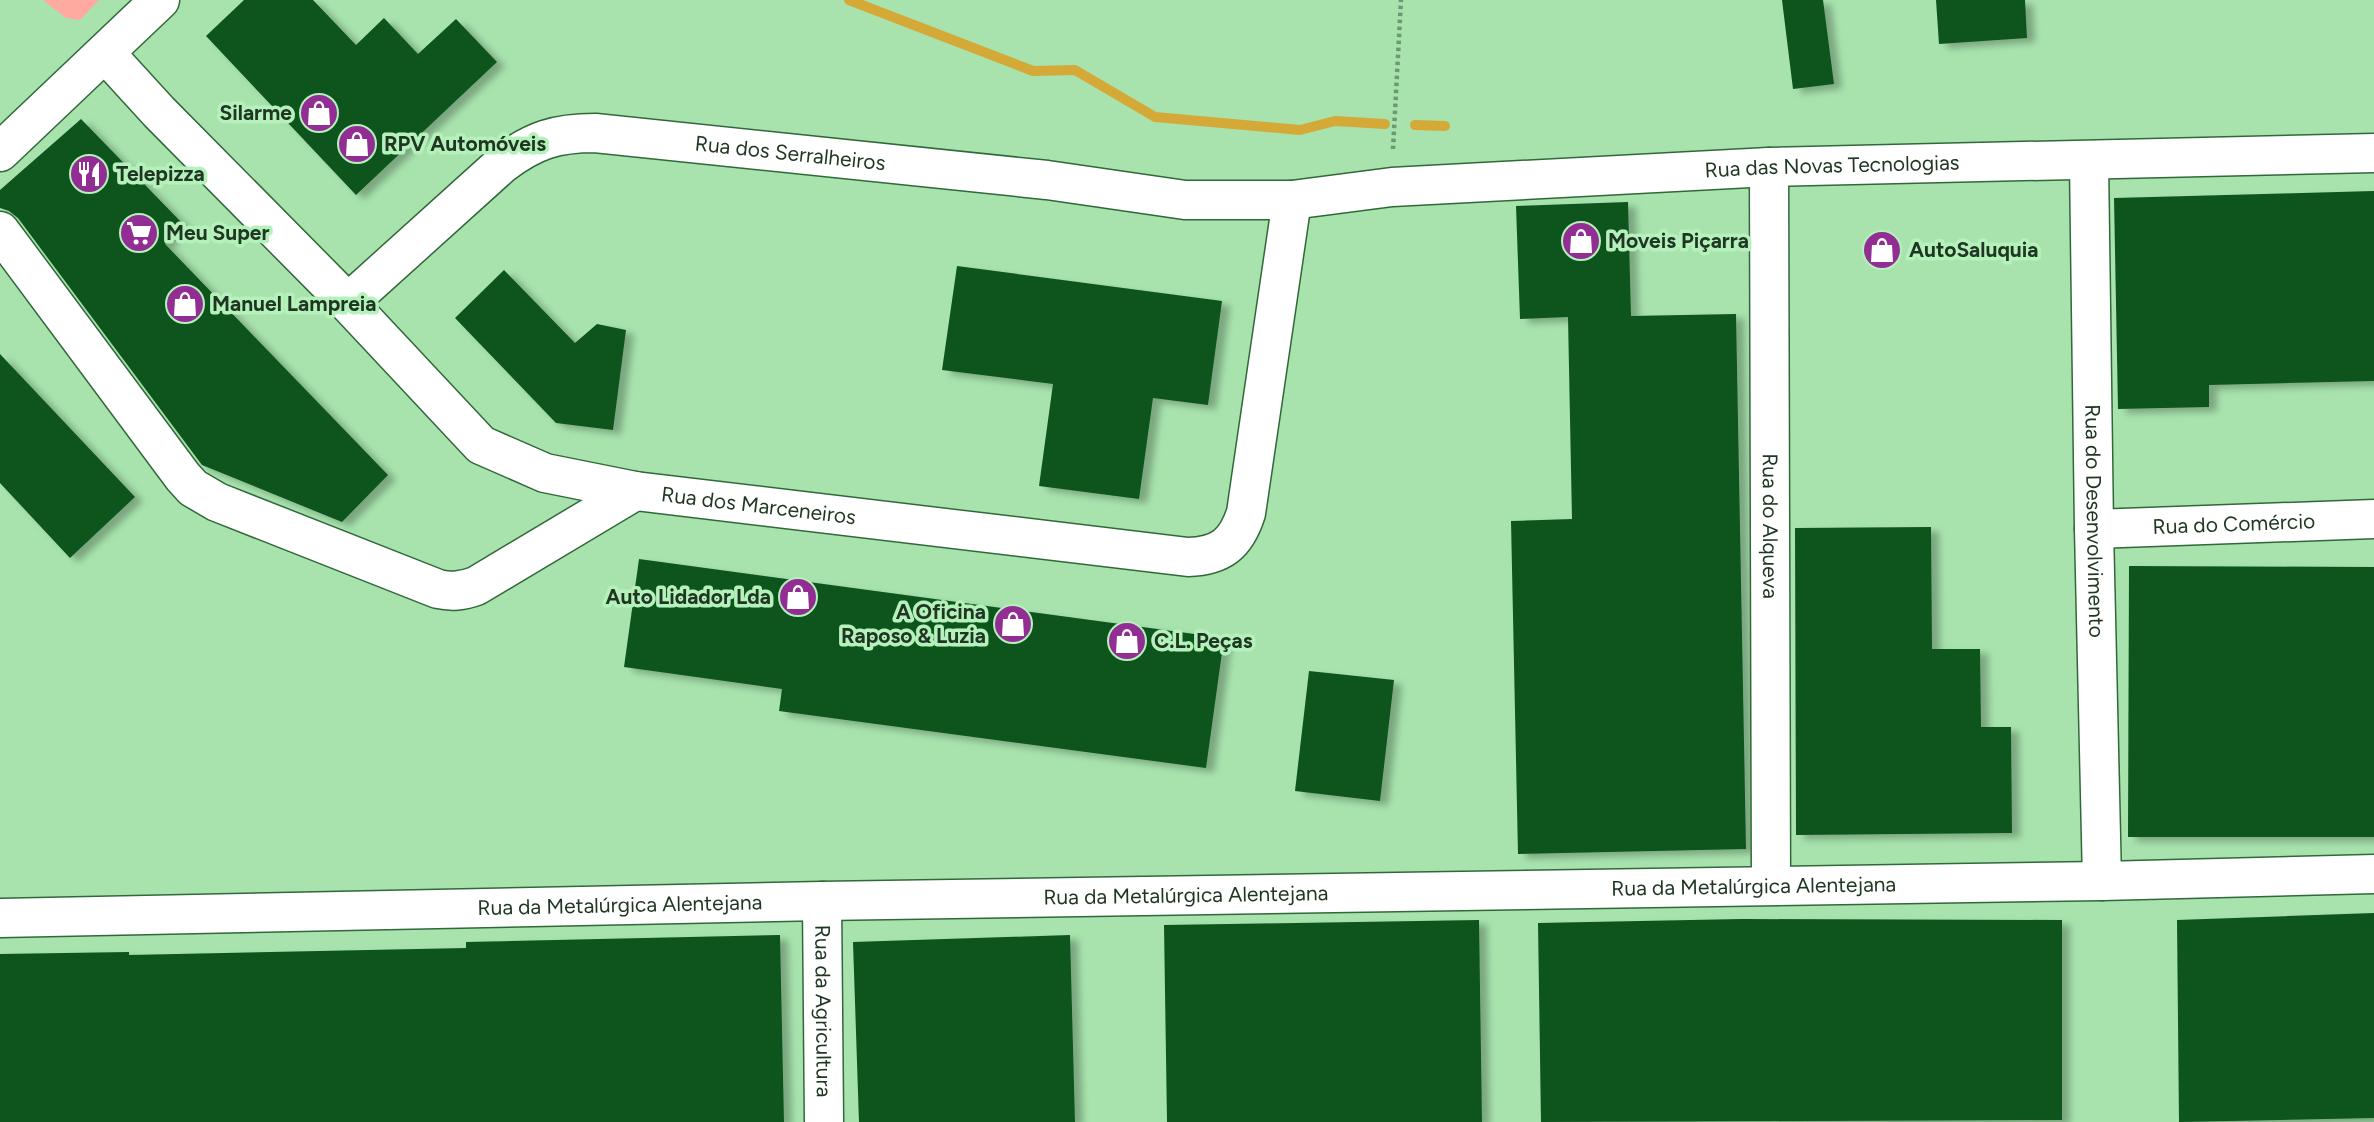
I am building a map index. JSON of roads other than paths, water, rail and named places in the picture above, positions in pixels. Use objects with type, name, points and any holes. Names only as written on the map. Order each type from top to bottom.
[{"type":"street","points":[[0,152],[160,0]]},
{"type":"street","name":"Rua dos Marceneiros","points":[[106,54],[159,112],[348,303],[481,445],[545,473],[635,491],[1188,557],[1204,557],[1219,551],[1232,541],[1241,528],[1246,513],[1292,200]]},
{"type":"street","name":"Rua dos Serralheiros","points":[[348,303],[502,164],[522,149],[545,138],[570,133],[595,133],[1047,180],[1185,200],[1292,200]]},
{"type":"street","name":"Rua das Novas Tecnologias","points":[[1292,200],[1392,187],[1769,167],[2374,153]]},
{"type":"street","name":"Rua do Desenvolvimento","points":[[2090,161],[2094,529],[2102,881]]},
{"type":"street","name":"Rua do Alqueva","points":[[1769,167],[1771,885]]},
{"type":"street","points":[[0,231],[183,477],[192,488],[217,502],[451,592],[476,586],[635,491]]},
{"type":"street","name":"Rua do Comércio","points":[[2094,529],[2374,519]]},
{"type":"street","name":"Rua da Metalúrgica Alentejana","points":[[0,918],[2374,874]]},
{"type":"street","name":"Rua da Agricultura","points":[[822,901],[824,1122]]},
{"type":"waterway","points":[[849,0],[1033,71],[1075,70],[1155,117],[1300,130],[1335,121],[1385,124]]},
{"type":"waterway","points":[[1415,125],[1445,126]]},
{"type":"place","name":"Silarme","points":[[319,113]]},
{"type":"place","name":"RPV Automóveis","points":[[357,144]]},
{"type":"place","name":"Telepizza","points":[[89,174]]},
{"type":"place","name":"Meu Super","points":[[139,233]]},
{"type":"place","name":"Moveis Piçarra","points":[[1581,241]]},
{"type":"place","name":"AutoSaluquia","points":[[1882,250]]},
{"type":"place","name":"Manuel Lampreia","points":[[185,304]]},
{"type":"place","name":"Auto Lidador Lda","points":[[798,597]]},
{"type":"place","name":"A Oficina Raposo & Luzia","points":[[1013,624]]},
{"type":"place","name":"C.L. Peças","points":[[1127,641]]}]
